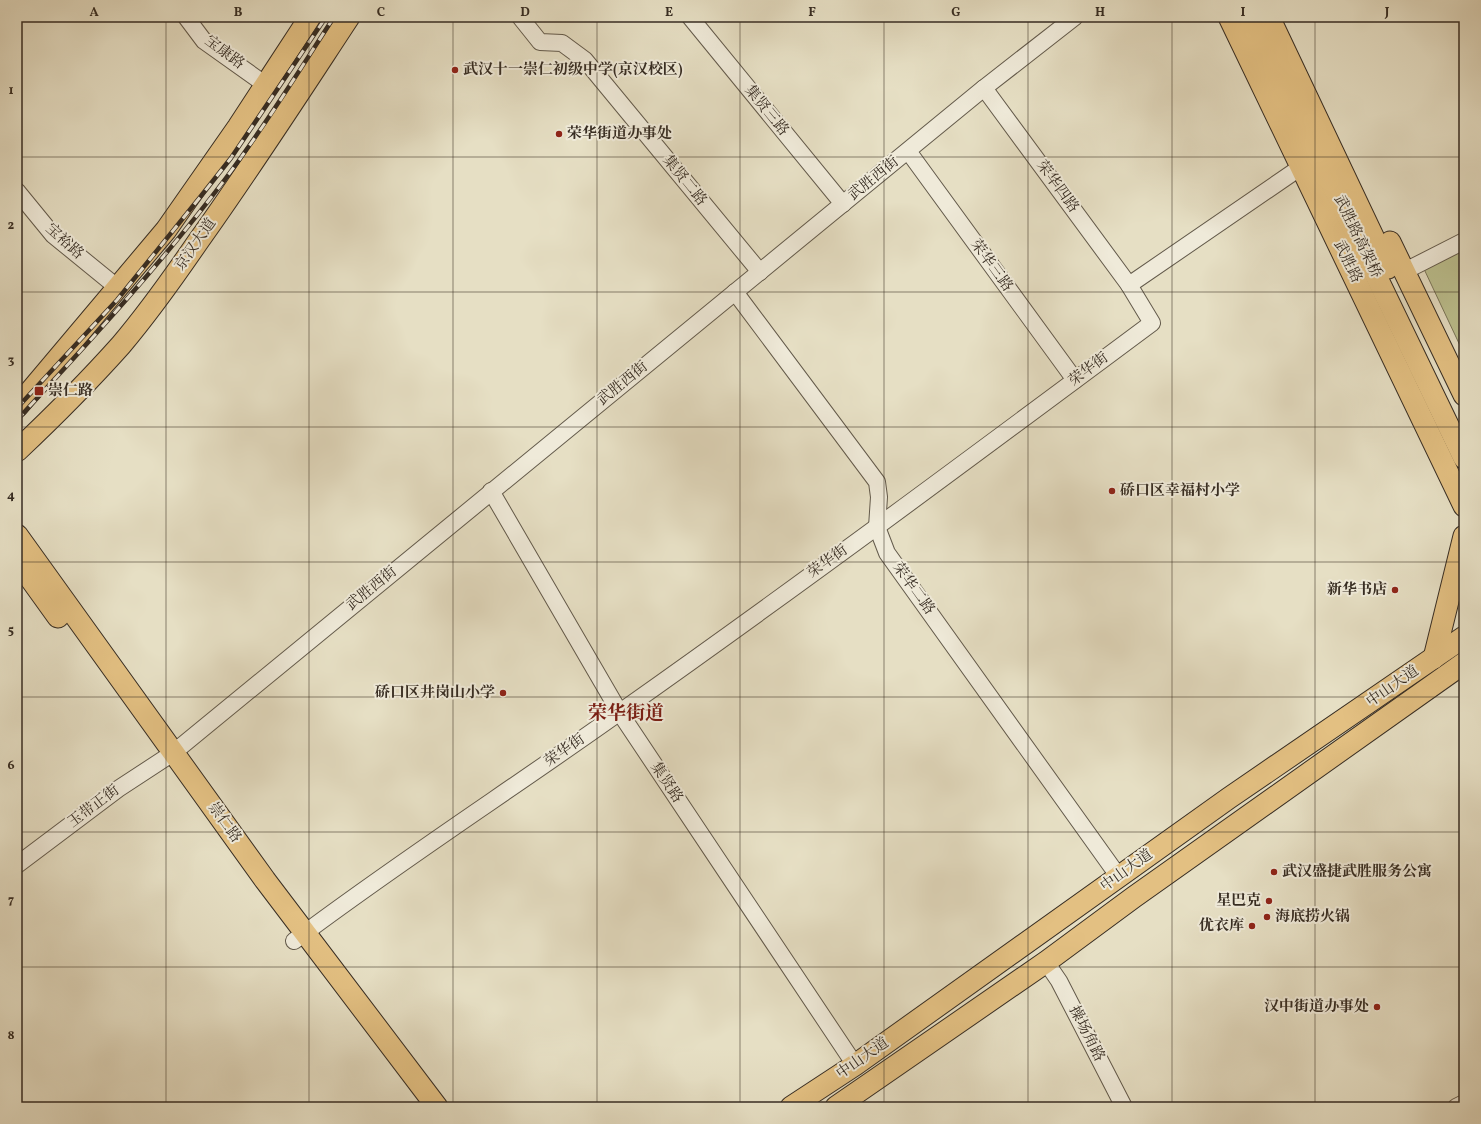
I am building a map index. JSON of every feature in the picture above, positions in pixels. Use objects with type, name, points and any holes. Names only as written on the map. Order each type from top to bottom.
[{"type":"main road","points":[[17,407],[166,230],[238,127],[310,17]]},
{"type":"main road","name":"京汉大道","points":[[17,451],[48,422],[122,344],[160,295],[234,191],[349,17]]},
{"type":"main road","name":"武胜路","points":[[1229,17],[1464,506]]},
{"type":"main road","name":"武胜路高架桥","points":[[1251,17],[1464,458]]},
{"type":"main road","name":"武胜路高架桥","points":[[1269,17],[1464,425]]},
{"type":"main road","points":[[1282,17],[1464,394]]},
{"type":"main road","name":"崇仁路","points":[[17,535],[168,757]]},
{"type":"main road","points":[[1434,658],[1464,536]]},
{"type":"main road","name":"崇仁路","points":[[17,560],[168,757],[265,880],[299,937],[419,1107]]},
{"type":"main road","name":"中山大道","points":[[791,1107],[855,1065],[1229,798],[1464,637]]},
{"type":"main road","name":"中山大道","points":[[836,1107],[1046,962],[1134,896],[1459,670]]},
{"type":"main road","name":"崇仁路","points":[[299,937],[436,1107]]},
{"type":"street","name":"宝康路","points":[[186,17],[204,40],[266,85]]},
{"type":"street","name":"集贤二路","points":[[520,17],[540,42],[562,43],[585,60],[760,272]]},
{"type":"street","name":"集贤三路","points":[[690,17],[843,204]]},
{"type":"street","name":"武胜西街","points":[[168,757],[984,88],[1074,17]]},
{"type":"street","name":"荣华四路","points":[[984,88],[1129,285]]},
{"type":"street","name":"荣华三路","points":[[908,151],[1075,380]]},
{"type":"street","points":[[1129,285],[1301,167]]},
{"type":"street","name":"宝裕路","points":[[17,191],[53,235],[118,288]]},
{"type":"street","points":[[1405,271],[1464,241]]},
{"type":"street","name":"荣华街","points":[[299,937],[367,887],[620,713],[877,527],[1152,323],[1129,285]]},
{"type":"street","name":"荣华二路","points":[[735,292],[877,482],[880,497],[877,527],[887,553],[1119,877]]},
{"type":"street","name":"集贤路","points":[[492,492],[620,713],[855,1065]]},
{"type":"street","name":"玉带正街","points":[[17,865],[118,789],[168,757]]},
{"type":"street","name":"操场角路","points":[[1046,962],[1059,982],[1124,1107]]},
{"type":"street","points":[[1456,1107],[1464,1103]]},
{"type":"green space","points":[[1464,248],[1464,354],[1424,269]]},
{"type":"railway","points":[[17,408],[117,300],[201,196],[231,158],[326,17]]},
{"type":"railway","points":[[17,420],[124,302],[202,210],[282,98],[334,17]]},
{"type":"place","name":"武汉十一崇仁初级中学(京汉校区)","points":[[455,70]]},
{"type":"place","name":"荣华街道办事处","points":[[559,134]]},
{"type":"place","name":"崇仁路","points":[[39,391]]},
{"type":"place","name":"硚口区幸福村小学","points":[[1112,491]]},
{"type":"place","name":"新华书店","points":[[1395,590]]},
{"type":"place","name":"硚口区井岗山小学","points":[[503,693]]},
{"type":"place","name":"武汉盛捷武胜服务公寓","points":[[1274,872]]},
{"type":"place","name":"星巴克","points":[[1269,901]]},
{"type":"place","name":"海底捞火锅","points":[[1267,917]]},
{"type":"place","name":"优衣库","points":[[1252,926]]},
{"type":"place","name":"汉中街道办事处","points":[[1377,1007]]},
{"type":"district","name":"荣华街道","points":[[626,714]]}]
